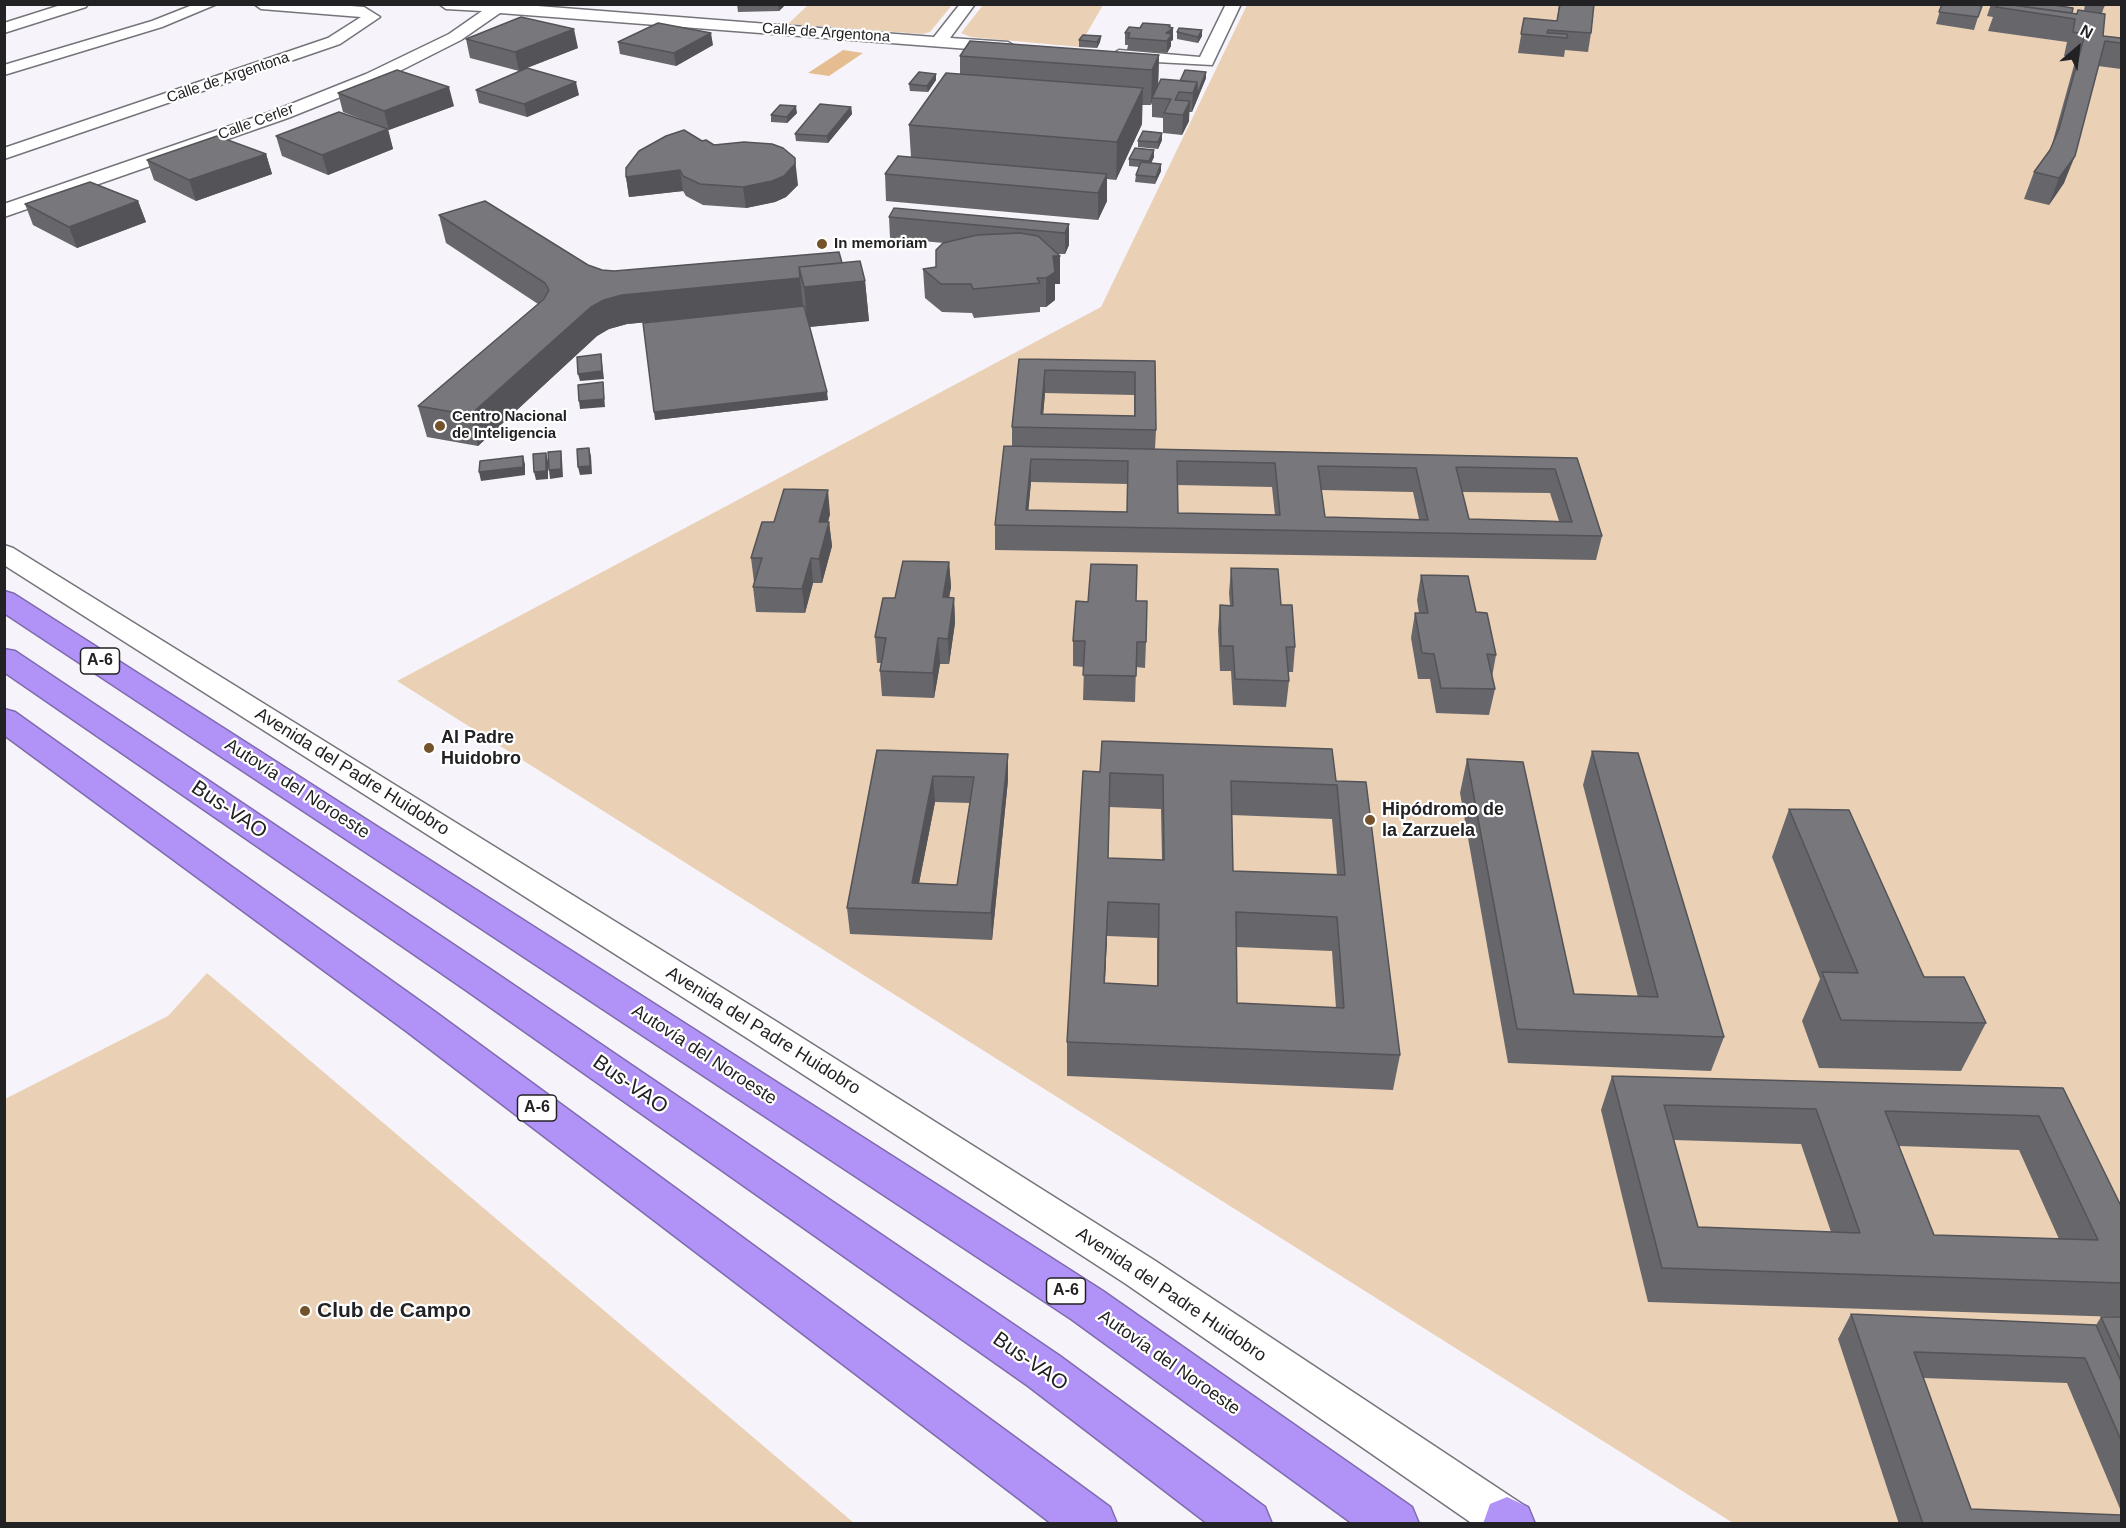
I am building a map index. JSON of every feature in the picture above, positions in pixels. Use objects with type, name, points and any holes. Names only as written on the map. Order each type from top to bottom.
[{"type":"highway","name":"Autovía del Noroeste","points":[[4,600],[1087,1305],[1395,1524]]},
{"type":"highway","name":"Bus-VAO","points":[[4,658],[499,994],[1044,1371],[1248,1524]]},
{"type":"highway","name":"A-6","points":[[4,719],[420,1021],[1093,1524]]},
{"type":"street","points":[[4,28],[81,4]]},
{"type":"street","points":[[4,70],[157,24],[210,4]]},
{"type":"street","name":"Calle de Argentona","points":[[4,154],[334,41],[372,17],[364,12],[261,4]]},
{"type":"street","name":"Calle de Argentona","points":[[446,4],[1023,48]]},
{"type":"street","points":[[939,42],[968,4]]},
{"type":"street","points":[[1100,54],[1206,62],[1234,4]]},
{"type":"street","name":"Calle Cerler","points":[[4,210],[282,114],[372,78],[455,37],[499,7]]},
{"type":"street","name":"Avenida del Padre Huidobro","points":[[4,553],[752,1024],[1130,1266],[1510,1523]]},
{"type":"shaded area","points":[[808,5],[952,5],[930,32],[922,34],[788,24]]},
{"type":"shaded area","points":[[983,5],[1103,5],[1079,47],[971,37],[961,33]]},
{"type":"shaded area","name":"Hipódromo de la Zarzuela","points":[[1247,5],[2121,5],[2121,1523],[1733,1523],[397,681],[1101,307]]},
{"type":"shaded area","points":[[843,50],[863,53],[829,76],[808,73]]},
{"type":"shaded area","name":"Club de Campo","points":[[207,973],[854,1523],[5,1523],[5,1099],[168,1016]]},
{"type":"building","points":[[1560,4],[1594,4],[1591,33],[1548,30],[1547,33],[1567,34],[1567,38],[1521,34],[1524,18],[1557,21]]},
{"type":"building","points":[[1942,4],[1982,6],[1978,17],[1939,12]]},
{"type":"building","points":[[1997,4],[2077,14],[2078,10],[2105,14],[2103,36],[2121,38],[2121,43],[2105,41],[2075,156],[2059,178],[2034,172],[2050,150],[2059,129],[2085,34],[2073,32],[2075,19],[1996,7]]},
{"type":"building","points":[[2005,4],[2047,4],[2073,8],[2072,13]]},
{"type":"building","points":[[521,17],[574,29],[515,52],[466,39]]},
{"type":"building","points":[[658,23],[711,33],[674,53],[618,42]]},
{"type":"building","points":[[1143,23],[1170,25],[1169,27],[1173,28],[1166,33],[1172,34],[1167,41],[1128,38],[1130,33],[1125,33],[1129,27],[1140,28]]},
{"type":"building","points":[[1179,28],[1202,30],[1198,37],[1177,32]]},
{"type":"building","points":[[1083,35],[1101,36],[1097,42],[1079,40]]},
{"type":"building","points":[[970,41],[1159,55],[1152,70],[960,56]]},
{"type":"building","points":[[527,68],[576,82],[524,104],[476,90]]},
{"type":"building","points":[[397,70],[449,87],[384,111],[338,93]]},
{"type":"building","points":[[1185,70],[1206,72],[1197,95],[1197,82],[1180,81]]},
{"type":"building","points":[[919,72],[936,74],[927,86],[909,84]]},
{"type":"building","points":[[946,73],[1143,88],[1117,142],[909,125]]},
{"type":"building","points":[[1161,79],[1197,82],[1193,93],[1179,92],[1175,100],[1190,101],[1183,115],[1164,113],[1171,99],[1152,98]]},
{"type":"building","points":[[820,104],[851,107],[827,136],[795,134]]},
{"type":"building","points":[[780,105],[796,106],[787,117],[771,115]]},
{"type":"building","points":[[339,112],[388,129],[322,155],[276,136]]},
{"type":"building","points":[[684,130],[714,145],[744,142],[772,144],[783,148],[795,158],[795,164],[784,176],[743,187],[700,184],[683,176],[680,170],[626,177],[626,168],[639,151],[666,136]]},
{"type":"building","points":[[1143,131],[1162,133],[1158,142],[1138,141]]},
{"type":"building","points":[[217,136],[266,154],[189,180],[147,160]]},
{"type":"building","points":[[1135,148],[1154,150],[1149,161],[1129,159]]},
{"type":"building","points":[[898,156],[1107,174],[1098,193],[885,174]]},
{"type":"building","points":[[1141,162],[1161,164],[1156,177],[1136,175]]},
{"type":"building","points":[[90,182],[138,201],[69,227],[25,204]]},
{"type":"building","points":[[485,201],[588,265],[602,270],[614,271],[839,252],[842,263],[799,267],[800,278],[622,295],[604,300],[591,307],[470,415],[418,406],[544,299],[549,290],[545,283],[439,215]]},
{"type":"building","points":[[894,208],[1069,224],[1065,233],[889,217]]},
{"type":"building","points":[[1020,233],[1038,236],[1060,256],[1053,256],[1055,272],[1046,278],[1037,278],[1040,283],[973,289],[971,284],[941,284],[923,269],[936,267],[936,250],[943,243],[977,235]]},
{"type":"building","points":[[860,261],[865,281],[804,287],[799,267]]},
{"type":"building","points":[[804,306],[827,392],[654,412],[643,323]]},
{"type":"building","points":[[601,354],[602,371],[578,374],[577,357]]},
{"type":"building","points":[[1019,359],[1155,361],[1156,430],[1012,427]],"holes":[[[1045,370],[1135,372],[1135,416],[1041,414]]]},
{"type":"building","points":[[603,382],[604,399],[579,401],[578,385]]},
{"type":"building","points":[[1004,446],[1577,458],[1602,536],[995,525]],"holes":[[[1031,459],[1128,461],[1127,512],[1026,510]],[[1177,461],[1275,463],[1280,515],[1178,513]],[[1318,466],[1416,468],[1428,520],[1325,517]],[[1456,467],[1555,469],[1572,522],[1469,519]]]},
{"type":"building","points":[[589,448],[590,466],[578,467],[577,449]]},
{"type":"building","points":[[561,451],[561,469],[549,470],[548,452]]},
{"type":"building","points":[[546,453],[546,471],[534,472],[533,454]]},
{"type":"building","points":[[523,456],[523,467],[479,472],[480,461]]},
{"type":"building","points":[[784,489],[828,490],[819,522],[829,522],[819,559],[811,558],[802,589],[753,587],[762,558],[751,558],[762,522],[774,522]]},
{"type":"building","points":[[903,561],[949,562],[943,597],[954,598],[948,639],[938,638],[933,673],[880,671],[886,638],[875,637],[883,598],[895,598]]},
{"type":"building","points":[[1091,564],[1137,565],[1136,601],[1147,601],[1146,642],[1137,642],[1136,676],[1083,675],[1085,641],[1073,641],[1076,601],[1088,602]]},
{"type":"building","points":[[1231,568],[1278,569],[1281,605],[1292,605],[1295,647],[1286,647],[1289,681],[1235,679],[1233,646],[1221,646],[1220,605],[1233,606]]},
{"type":"building","points":[[1421,575],[1468,576],[1476,612],[1487,613],[1496,655],[1487,654],[1495,689],[1441,688],[1434,654],[1422,653],[1415,613],[1428,613]]},
{"type":"building","points":[[1102,741],[1332,749],[1336,781],[1366,782],[1400,1055],[1067,1042],[1083,771],[1100,772]],"holes":[[[1110,773],[1163,775],[1164,860],[1108,858]],[[1231,781],[1337,785],[1345,875],[1233,871]],[[1108,902],[1159,904],[1158,986],[1104,983]],[[1236,912],[1337,917],[1344,1008],[1237,1003]]]},
{"type":"building","points":[[877,750],[1008,754],[991,913],[847,908]],"holes":[[[933,776],[974,777],[957,885],[912,883]]]},
{"type":"building","points":[[1592,751],[1638,753],[1724,1037],[1517,1029],[1467,759],[1523,762],[1574,994],[1658,997]]},
{"type":"building","points":[[1789,809],[1849,810],[1924,977],[1964,977],[1986,1023],[1841,1020],[1822,972],[1858,973]]},
{"type":"building","points":[[1612,1076],[2063,1088],[2121,1206],[2121,1283],[1662,1268]],"holes":[[[1664,1105],[1816,1109],[1860,1233],[1698,1227]],[[1885,1111],[2039,1116],[2098,1240],[1934,1235]]]},
{"type":"building","points":[[1851,1314],[2096,1325],[2121,1381],[2121,1440],[2085,1358],[1914,1352],[1971,1509],[2121,1515],[2121,1524],[1923,1524]]},
{"type":"building","points":[[2101,1317],[2121,1317],[2121,1361]]},
{"type":"place","name":"In memoriam","points":[[822,244]]},
{"type":"place","name":"Centro Nacional de Inteligencia","points":[[440,426]]},
{"type":"place","name":"Al Padre Huidobro","points":[[429,748]]},
{"type":"place","name":"Hipódromo de la Zarzuela","points":[[1370,820]]},
{"type":"place","name":"Club de Campo","points":[[305,1311]]}]
